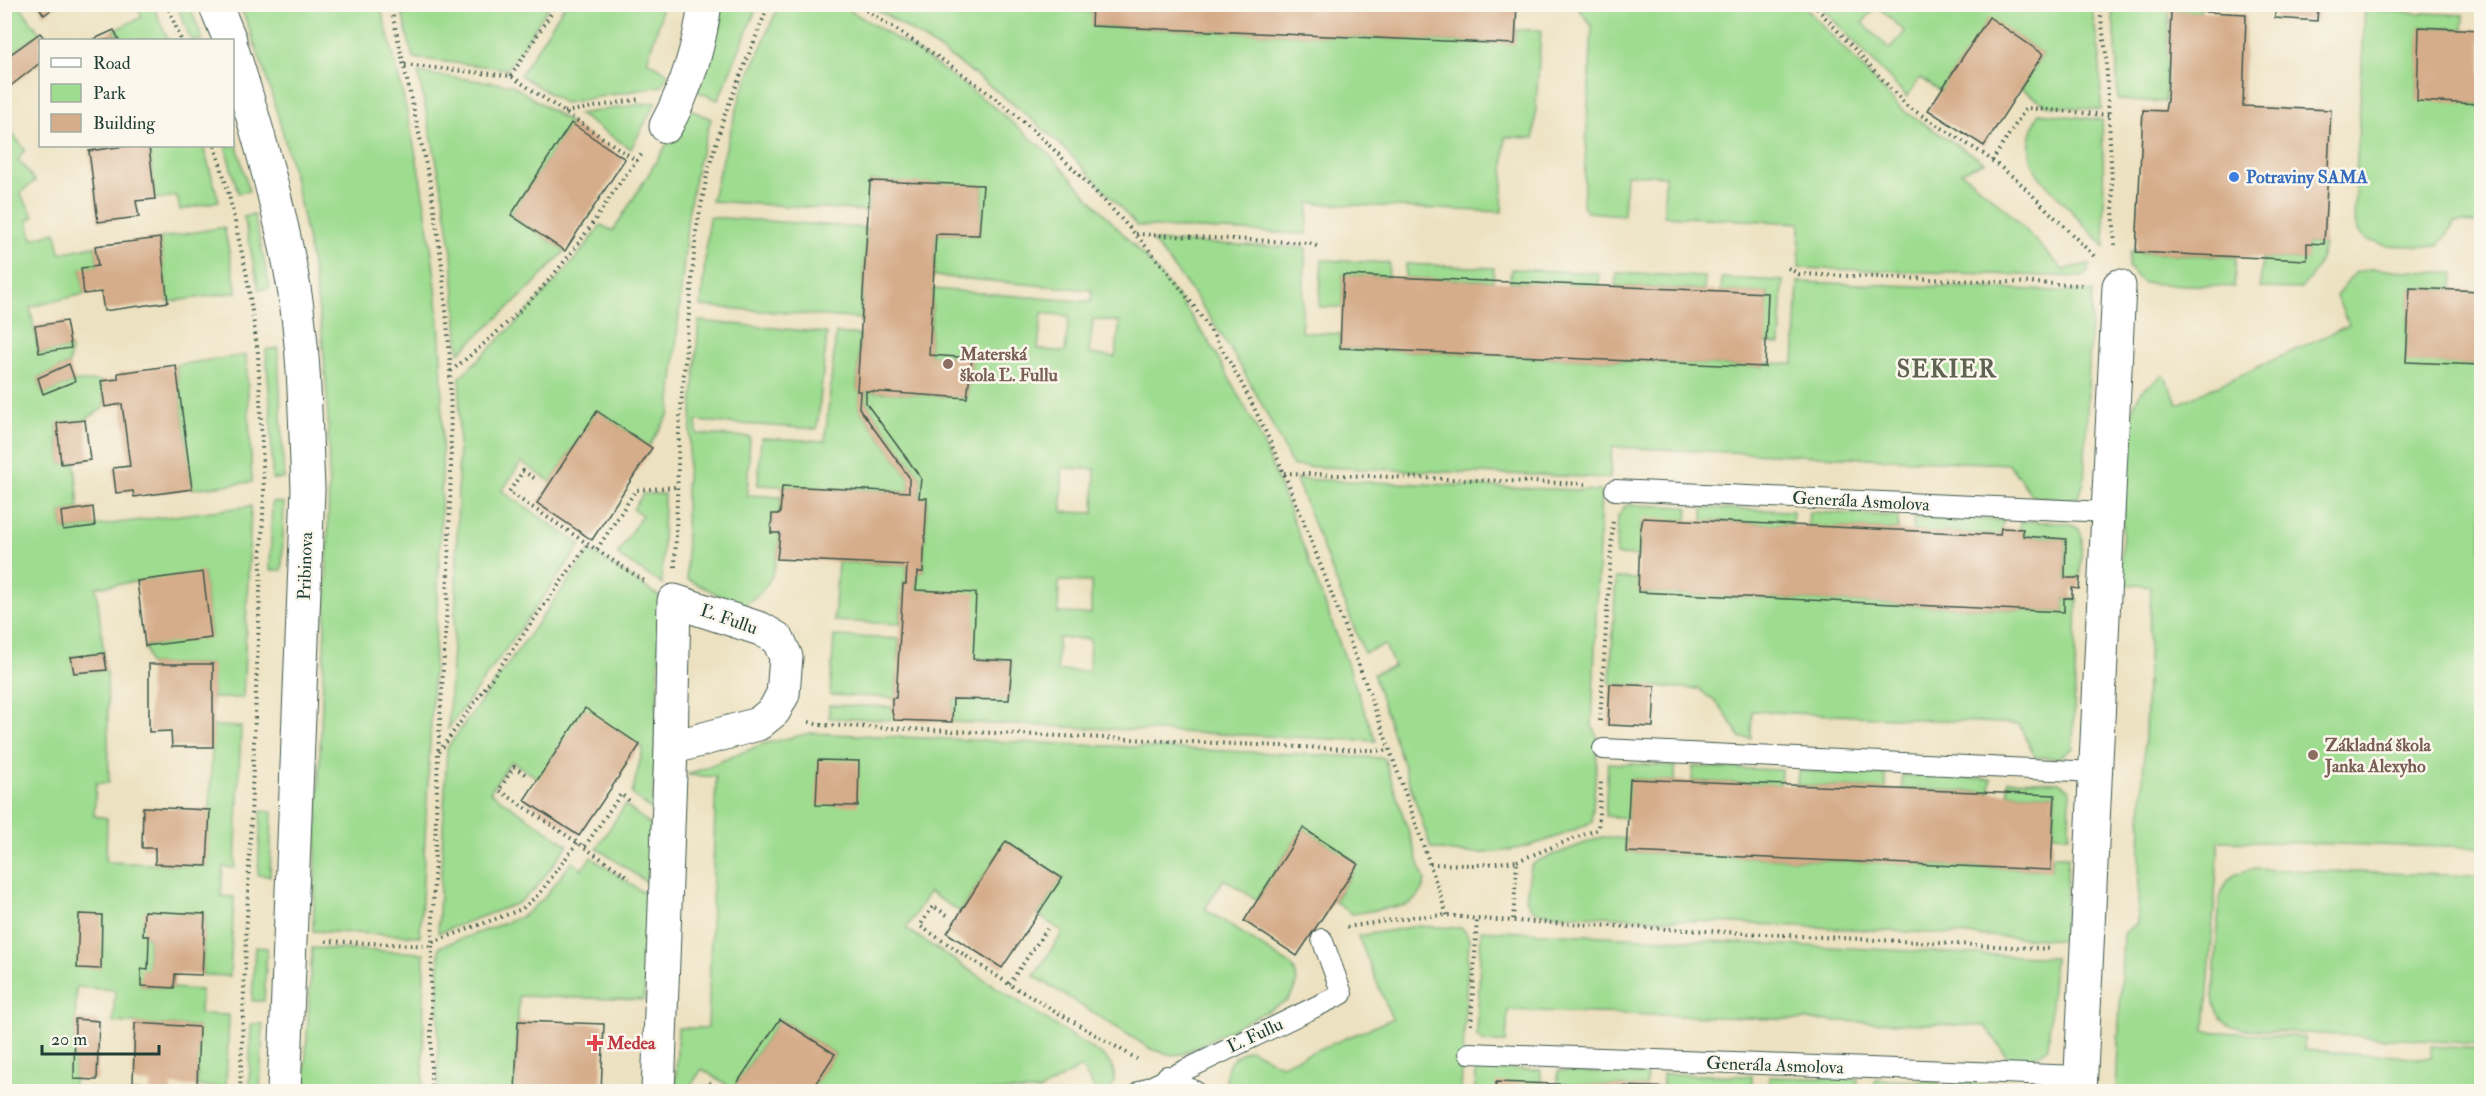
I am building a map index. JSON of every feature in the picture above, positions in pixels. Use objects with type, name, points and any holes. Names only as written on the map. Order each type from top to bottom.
[{"type":"street","points":[[215,4],[230,39]]},
{"type":"street","points":[[666,126],[683,93],[701,38],[705,4]]},
{"type":"street","name":"Pribinova","points":[[234,56],[276,199],[294,290],[304,391],[308,489],[284,1092]]},
{"type":"street","name":"Generála Asmolova","points":[[2081,1084],[2119,283]]},
{"type":"street","name":"Ľ. Fullu","points":[[658,1092],[669,831],[674,601],[761,629],[778,639],[786,657],[783,694],[774,711]]},
{"type":"street","points":[[671,748],[758,724],[774,711]]},
{"type":"lane","name":"Generála Asmolova","points":[[1615,490],[2108,512]]},
{"type":"lane","points":[[1603,749],[2097,772]]},
{"type":"lane","name":"Ľ. Fullu","points":[[1140,1092],[1167,1076],[1342,994],[1322,939]]},
{"type":"lane","name":"Generála Asmolova","points":[[1469,1053],[2081,1084]]},
{"type":"lane","points":[[1167,1076],[1196,1092]]},
{"type":"path","points":[[167,4],[181,39]]},
{"type":"path","points":[[390,4],[433,198],[442,265],[450,371],[451,490],[438,753],[431,1092]]},
{"type":"path","points":[[511,76],[558,4]]},
{"type":"path","points":[[674,601],[679,430],[696,232],[708,170],[725,114],[769,4]]},
{"type":"path","points":[[856,4],[920,44],[993,96],[1048,143],[1135,234],[1193,304],[1266,427],[1356,657],[1447,915]]},
{"type":"path","points":[[1813,4],[1907,106],[1992,161],[2017,180],[2119,283]]},
{"type":"path","points":[[2099,4],[2106,54],[2114,245],[2119,283]]},
{"type":"path","points":[[405,64],[511,76],[637,160]]},
{"type":"path","points":[[565,112],[683,93]]},
{"type":"path","points":[[1992,161],[2026,108],[2109,116]]},
{"type":"path","points":[[450,371],[474,353],[532,298],[573,251],[637,160],[666,126]]},
{"type":"path","points":[[215,147],[228,191],[247,276],[258,353],[264,490],[240,1092]]},
{"type":"path","points":[[1135,234],[1309,243],[1319,247]]},
{"type":"path","points":[[1788,268],[1799,274],[2086,285]]},
{"type":"path","points":[[534,478],[523,471],[509,492],[674,601]]},
{"type":"path","points":[[1284,473],[1606,485],[1615,490],[1600,723],[1603,749],[1598,829],[1516,861],[1477,865],[1430,864]]},
{"type":"path","points":[[597,549],[636,490],[676,487]]},
{"type":"path","points":[[438,753],[588,544]]},
{"type":"path","points":[[774,711],[820,725],[1389,751]]},
{"type":"path","points":[[525,774],[514,767],[499,790],[585,846],[665,903]]},
{"type":"path","points":[[585,846],[621,794],[669,831]]},
{"type":"path","points":[[325,941],[433,944],[522,909],[540,893],[578,842]]},
{"type":"path","points":[[1513,921],[1516,861]]},
{"type":"path","points":[[947,915],[933,906],[920,926],[1009,984],[1167,1076]]},
{"type":"path","points":[[1322,939],[1350,926],[1413,917],[1447,915],[1477,919],[2087,951]]},
{"type":"path","points":[[1469,1053],[1477,919]]},
{"type":"path","points":[[1009,984],[1047,929]]},
{"type":"path","points":[[703,1092],[709,1082],[720,1090]]},
{"type":"green space","points":[[5,4],[19,5],[40,33],[5,59]]},
{"type":"green space","points":[[400,4],[550,5],[508,69],[413,58]]},
{"type":"green space","points":[[136,5],[153,5],[168,39],[118,39],[114,30],[142,17]]},
{"type":"green space","points":[[177,5],[189,5],[203,39],[191,39]]},
{"type":"green space","points":[[240,5],[380,5],[412,134],[434,268],[441,357],[442,438],[439,560],[420,936],[313,931],[328,531],[329,460],[324,354],[314,279],[290,159],[267,81]]},
{"type":"green space","points":[[565,5],[661,5],[660,20],[647,61],[668,73],[662,86],[564,103],[520,75]]},
{"type":"green space","points":[[720,5],[758,5],[718,100],[697,91],[712,49]]},
{"type":"green space","name":"Materská škola Ľ. Fullu","points":[[779,5],[841,5],[915,50],[989,103],[1045,150],[1153,266],[1211,345],[1258,431],[1376,741],[952,722],[953,699],[1009,700],[1012,661],[973,659],[916,590],[918,572],[923,572],[927,499],[919,498],[921,478],[866,403],[866,391],[967,398],[972,358],[929,355],[933,289],[1091,302],[1092,290],[934,276],[936,234],[979,235],[983,186],[870,181],[868,211],[711,201],[741,94]],"holes":[[[1042,313],[1069,316],[1065,352],[1038,349]],[[1093,319],[1120,322],[1115,357],[1089,354]],[[1062,468],[1095,469],[1094,513],[1062,512]],[[1059,581],[1091,582],[1091,614],[1058,613]],[[1058,638],[1090,639],[1089,671],[1057,671]]]},
{"type":"green space","points":[[870,5],[1051,5],[1051,9],[1092,12],[1092,26],[1514,44],[1516,30],[1541,30],[1534,138],[1505,137],[1502,212],[1309,203],[1307,234],[1137,226],[1074,158],[1030,118],[963,66]]},
{"type":"green space","points":[[1576,5],[1803,5],[1902,110],[1984,162],[1961,172],[2005,208],[2063,270],[2089,264],[2088,272],[2081,277],[1799,268],[1800,223],[1664,216],[1665,176],[1626,174],[1624,215],[1587,212],[1583,205],[1592,26]]},
{"type":"green space","points":[[1819,5],[2091,5],[2100,57],[2101,110],[2046,105],[2021,89],[2043,54],[1989,18],[1941,91],[1920,78],[1907,97]],"holes":[[[1877,6],[1905,32],[1890,49],[1862,23]]]},
{"type":"green space","points":[[2111,5],[2201,5],[2200,12],[2169,10],[2165,102],[2118,100],[2116,42]]},
{"type":"green space","points":[[2365,10],[2464,15],[2463,29],[2420,27],[2417,100],[2481,104],[2481,223],[2455,222],[2439,246],[2398,246],[2376,243],[2361,235],[2357,228],[2354,213]]},
{"type":"green space","points":[[418,73],[512,85],[571,123],[511,215],[565,251],[526,292],[459,353],[452,253],[440,178]]},
{"type":"green space","points":[[656,102],[631,149],[578,114]]},
{"type":"green space","points":[[689,109],[711,119],[697,167],[688,214],[670,413],[649,446],[597,411],[551,482],[521,462],[502,491],[581,545],[448,729],[456,599],[460,377],[552,285],[601,225],[613,231]]},
{"type":"green space","points":[[2039,113],[2102,120],[2105,247],[2039,176],[2035,168],[2030,153],[2030,138]]},
{"type":"green space","points":[[4,122],[25,150],[18,159],[35,181],[20,193],[34,217],[28,219],[32,239],[56,232],[60,253],[95,246],[98,266],[81,269],[84,294],[30,307],[39,353],[71,348],[69,364],[38,378],[43,394],[75,381],[101,381],[105,407],[85,420],[57,424],[61,464],[75,462],[79,509],[61,512],[63,530],[251,506],[243,698],[213,698],[212,664],[149,664],[145,646],[211,637],[203,573],[96,587],[104,653],[72,657],[74,673],[107,670],[109,783],[96,783],[94,816],[107,818],[106,862],[207,866],[213,726],[241,727],[235,868],[223,867],[221,896],[234,897],[230,976],[202,975],[205,915],[143,936],[149,936],[148,970],[142,970],[141,986],[201,990],[200,1014],[229,1015],[226,1087],[197,1086],[198,1027],[113,1022],[115,990],[76,987],[74,1091],[5,1091]]},
{"type":"green space","points":[[234,134],[249,191],[238,193],[225,147],[234,147]]},
{"type":"green space","points":[[149,147],[203,147],[219,201],[180,210],[177,196],[155,199]]},
{"type":"green space","points":[[254,214],[270,288],[259,290],[244,217]]},
{"type":"green space","points":[[709,217],[867,228],[861,319],[701,306]]},
{"type":"green space","points":[[224,227],[237,292],[168,302],[160,238]]},
{"type":"green space","points":[[1152,241],[1306,248],[1301,332],[1340,334],[1340,348],[1764,367],[1765,363],[1794,364],[1798,282],[2092,292],[2084,483],[2078,497],[2069,499],[2032,496],[2009,464],[1612,447],[1610,478],[1292,466],[1263,406],[1230,348],[1193,293]]},
{"type":"green space","points":[[2307,243],[2324,244],[2316,269],[2300,289],[2260,288],[2262,258],[2306,260]]},
{"type":"green space","points":[[2130,252],[2236,257],[2234,287],[2143,283],[2128,267]]},
{"type":"green space","points":[[1322,260],[1389,263],[1388,277],[1343,275],[1342,307],[1319,307]]},
{"type":"green space","points":[[1406,264],[1494,268],[1493,281],[1405,278]]},
{"type":"green space","points":[[1511,269],[1599,273],[1599,286],[1510,282]]},
{"type":"green space","name":"Základná škola Janka Alexyho","points":[[2369,269],[2454,273],[2453,290],[2410,288],[2406,361],[2481,365],[2481,848],[2219,841],[2205,1031],[2304,1037],[2304,1050],[2430,1058],[2431,1046],[2481,1049],[2481,1091],[2116,1092],[2123,934],[2137,923],[2151,587],[2120,583],[2129,417],[2141,391],[2164,375],[2178,404],[2349,325],[2336,296],[2355,273]]},
{"type":"green space","points":[[1617,273],[1705,277],[1704,290],[1615,286]]},
{"type":"green space","points":[[1722,278],[1783,281],[1780,344],[1765,343],[1768,293],[1721,291]]},
{"type":"green space","points":[[699,321],[827,333],[817,429],[696,421],[697,434],[750,437],[747,495],[781,497],[780,514],[772,515],[771,532],[780,533],[772,576],[761,592],[741,606],[687,579],[686,489]]},
{"type":"green space","points":[[836,333],[860,335],[857,390],[860,391],[859,408],[909,477],[909,492],[758,485],[761,438],[825,441]]},
{"type":"green space","points":[[278,348],[284,479],[272,479],[271,416],[266,350]]},
{"type":"green space","points":[[246,355],[252,482],[192,489],[176,365]]},
{"type":"green space","points":[[1296,479],[1601,491],[1592,726],[1598,738],[1592,822],[1553,838],[1514,849],[1473,853],[1431,848],[1373,674],[1394,666],[1385,645],[1364,653]]},
{"type":"green space","points":[[643,494],[664,494],[662,584],[617,555],[642,515],[633,509]]},
{"type":"green space","points":[[272,502],[284,503],[282,570],[270,570]]},
{"type":"green space","points":[[1625,506],[1688,507],[1687,520],[1641,524],[1640,556],[1616,555],[1618,516]]},
{"type":"green space","points":[[1703,508],[1793,511],[1792,525],[1703,521]]},
{"type":"green space","points":[[1809,512],[1898,516],[1898,530],[1808,526]]},
{"type":"green space","points":[[1914,517],[2004,520],[2000,535],[1913,531]]},
{"type":"green space","points":[[2020,521],[2068,523],[2079,529],[2082,536],[2080,578],[2065,578],[2066,539],[2023,536]]},
{"type":"green space","points":[[590,551],[662,598],[652,810],[632,794],[643,748],[585,709],[539,779],[511,761],[490,792],[568,845],[535,889],[518,903],[438,933],[447,748]]},
{"type":"green space","points":[[838,562],[907,565],[900,624],[834,621]]},
{"type":"green space","points":[[1616,578],[1639,579],[1639,592],[2064,612],[2064,598],[2077,599],[2073,748],[2058,758],[2035,757],[2019,724],[1752,711],[1751,738],[1741,738],[1720,706],[1699,689],[1610,684]]},
{"type":"green space","points":[[834,636],[899,639],[896,698],[830,695]]},
{"type":"green space","points":[[829,705],[892,707],[894,720],[829,718]]},
{"type":"green space","points":[[810,733],[1384,758],[1425,881],[1419,896],[1406,905],[1352,914],[1334,901],[1358,864],[1303,828],[1257,900],[1224,879],[1205,909],[1292,966],[1297,980],[1296,984],[1287,1001],[1182,1054],[1172,1055],[1151,1049],[1034,976],[1063,932],[1038,915],[1062,878],[1006,842],[960,912],[929,892],[906,929],[1103,1056],[1114,1072],[1114,1081],[1109,1091],[1096,1091],[1081,1067],[1039,1091],[810,1091],[835,1054],[780,1019],[733,1089],[702,1069],[687,1091],[675,1092],[678,1028],[708,1028],[716,777],[687,775],[763,744]]},
{"type":"green space","points":[[1608,763],[1675,766],[1675,781],[1631,779],[1628,818],[1605,816]]},
{"type":"green space","points":[[1693,767],[1781,770],[1780,785],[1692,781]]},
{"type":"green space","points":[[1798,771],[1886,775],[1886,789],[1797,785]]},
{"type":"green space","points":[[1902,775],[1991,779],[1990,792],[1902,789]]},
{"type":"green space","points":[[2008,780],[2059,782],[2070,790],[2069,836],[2053,835],[2055,795],[2008,793]]},
{"type":"green space","points":[[625,805],[651,825],[648,883],[597,848]]},
{"type":"green space","points":[[261,811],[272,812],[270,876],[258,875]]},
{"type":"green space","points":[[1602,837],[1627,839],[1626,852],[2051,870],[2052,856],[2068,856],[2064,940],[1541,913],[1533,910],[1526,899],[1531,866],[1537,861]]},
{"type":"green space","points":[[591,857],[648,896],[644,1000],[519,996],[515,1091],[438,1092],[439,947],[523,916],[544,898],[572,862],[582,869]]},
{"type":"green space","points":[[2253,869],[2481,876],[2481,1044],[2241,1029],[2221,1018],[2213,997],[2220,897],[2231,877]]},
{"type":"green space","points":[[1417,926],[1461,928],[1469,939],[1461,1091],[1296,1092],[1285,1085],[1267,1090],[1239,1092],[1227,1084],[1226,1075],[1231,1061],[1250,1049],[1281,1065],[1392,1019],[1358,936]]},
{"type":"green space","points":[[1481,930],[2054,958],[2048,1048],[2031,1059],[2009,1059],[1985,1026],[1508,1010],[1506,1042],[1484,1042],[1477,1036]]},
{"type":"green space","points":[[255,947],[267,948],[264,1001],[252,1001]]},
{"type":"green space","points":[[312,948],[424,953],[423,1091],[304,1091]]},
{"type":"green space","points":[[251,1024],[263,1024],[260,1091],[249,1091]]},
{"type":"green space","points":[[1476,1068],[1541,1070],[1541,1084],[1475,1092]]},
{"type":"green space","points":[[1558,1071],[1647,1074],[1646,1087],[1558,1084]]},
{"type":"green space","points":[[1663,1074],[1752,1076],[1752,1090],[1663,1087]]},
{"type":"green space","points":[[1769,1077],[1858,1079],[1857,1091],[1769,1090]]},
{"type":"green space","points":[[1875,1080],[1939,1082],[1939,1091],[1874,1091]]},
{"type":"green space","points":[[1952,1083],[2027,1086],[2041,1091],[1951,1091]]},
{"type":"building","points":[[37,4],[59,4],[44,15]]},
{"type":"building","points":[[1092,4],[1517,4],[1515,44],[1091,26]]},
{"type":"building","points":[[2276,4],[2318,4],[2317,21],[2275,18]]},
{"type":"building","name":"Potraviny SAMA","points":[[2166,10],[2246,14],[2243,106],[2331,110],[2324,244],[2307,243],[2307,260],[2136,252],[2143,110],[2165,111],[2167,100],[2171,12]]},
{"type":"building","points":[[1989,17],[2043,54],[1984,146],[1928,110]]},
{"type":"building","points":[[2419,27],[2481,30],[2481,104],[2417,101]]},
{"type":"building","points":[[114,30],[118,39],[94,39]]},
{"type":"building","points":[[40,33],[45,39],[39,39],[39,64],[4,91],[4,59]]},
{"type":"building","points":[[571,123],[625,159],[565,251],[511,215]]},
{"type":"building","points":[[119,147],[149,147],[155,199],[136,201],[139,217],[98,222],[89,151]]},
{"type":"building","points":[[870,181],[983,185],[979,235],[936,234],[929,355],[972,358],[967,398],[866,391],[866,403],[921,478],[919,498],[927,498],[923,572],[918,572],[916,590],[976,593],[973,659],[1012,661],[1009,700],[953,699],[952,722],[894,720],[892,698],[896,698],[903,584],[906,584],[907,565],[777,559],[780,533],[771,533],[772,514],[780,514],[782,486],[909,492],[909,477],[859,408],[860,391],[857,391]]},
{"type":"building","points":[[160,238],[168,302],[104,311],[101,292],[84,294],[81,268],[98,266],[95,246]]},
{"type":"building","points":[[1343,275],[1768,293],[1765,367],[1340,348]]},
{"type":"building","points":[[2410,288],[2481,291],[2481,365],[2406,362]]},
{"type":"building","points":[[66,321],[71,348],[39,353],[35,326]]},
{"type":"building","points":[[69,364],[75,381],[43,394],[38,378]]},
{"type":"building","points":[[176,365],[192,489],[134,497],[133,491],[116,493],[113,468],[130,466],[122,404],[105,407],[101,381],[118,379],[118,373]]},
{"type":"building","points":[[597,411],[652,448],[592,540],[537,503]]},
{"type":"building","points":[[85,420],[90,460],[61,464],[57,423]]},
{"type":"building","points":[[93,507],[95,526],[63,530],[61,512]]},
{"type":"building","points":[[1643,518],[2000,535],[2001,528],[2023,529],[2023,536],[2066,539],[2065,578],[2080,578],[2079,589],[2072,588],[2072,598],[2064,598],[2064,612],[1638,592],[1640,533]]},
{"type":"building","points":[[203,572],[211,638],[145,646],[137,581]]},
{"type":"building","points":[[104,653],[107,670],[74,673],[71,657]]},
{"type":"building","points":[[149,664],[213,664],[213,747],[172,747],[171,731],[149,732]]},
{"type":"building","points":[[1610,684],[1655,686],[1653,727],[1608,725]]},
{"type":"building","points":[[585,708],[640,745],[579,836],[524,800]]},
{"type":"building","points":[[818,760],[859,761],[858,806],[816,805]]},
{"type":"building","points":[[1630,779],[2055,795],[2051,870],[1626,852]]},
{"type":"building","points":[[143,807],[210,810],[207,866],[155,864],[155,848],[142,848]]},
{"type":"building","points":[[1303,828],[1358,864],[1297,956],[1244,921]]},
{"type":"building","points":[[1006,841],[1062,878],[1002,968],[947,933]]},
{"type":"building","points":[[144,911],[205,914],[202,975],[175,974],[174,988],[141,986],[141,969],[148,970],[149,936],[143,936]]},
{"type":"building","points":[[79,914],[102,915],[101,969],[77,968]]},
{"type":"building","points":[[75,1019],[99,1021],[97,1080],[74,1079]]},
{"type":"building","points":[[780,1019],[835,1054],[810,1092],[731,1092]]},
{"type":"building","points":[[518,1021],[604,1024],[601,1092],[515,1092]]},
{"type":"building","points":[[135,1023],[199,1027],[197,1086],[171,1085],[171,1092],[150,1092],[150,1083],[133,1082]]},
{"type":"building","points":[[1496,1082],[1743,1090],[1743,1092],[1496,1092]]},
{"type":"place","name":"Potraviny SAMA","points":[[2234,177]]},
{"type":"place","name":"Materská škola Ľ. Fullu","points":[[948,364]]},
{"type":"place","name":"Základná škola Janka Alexyho","points":[[2313,755]]},
{"type":"place","name":"Medea","points":[[595,1043]]},
{"type":"district","name":"SEKIER","points":[[1947,369]]}]
